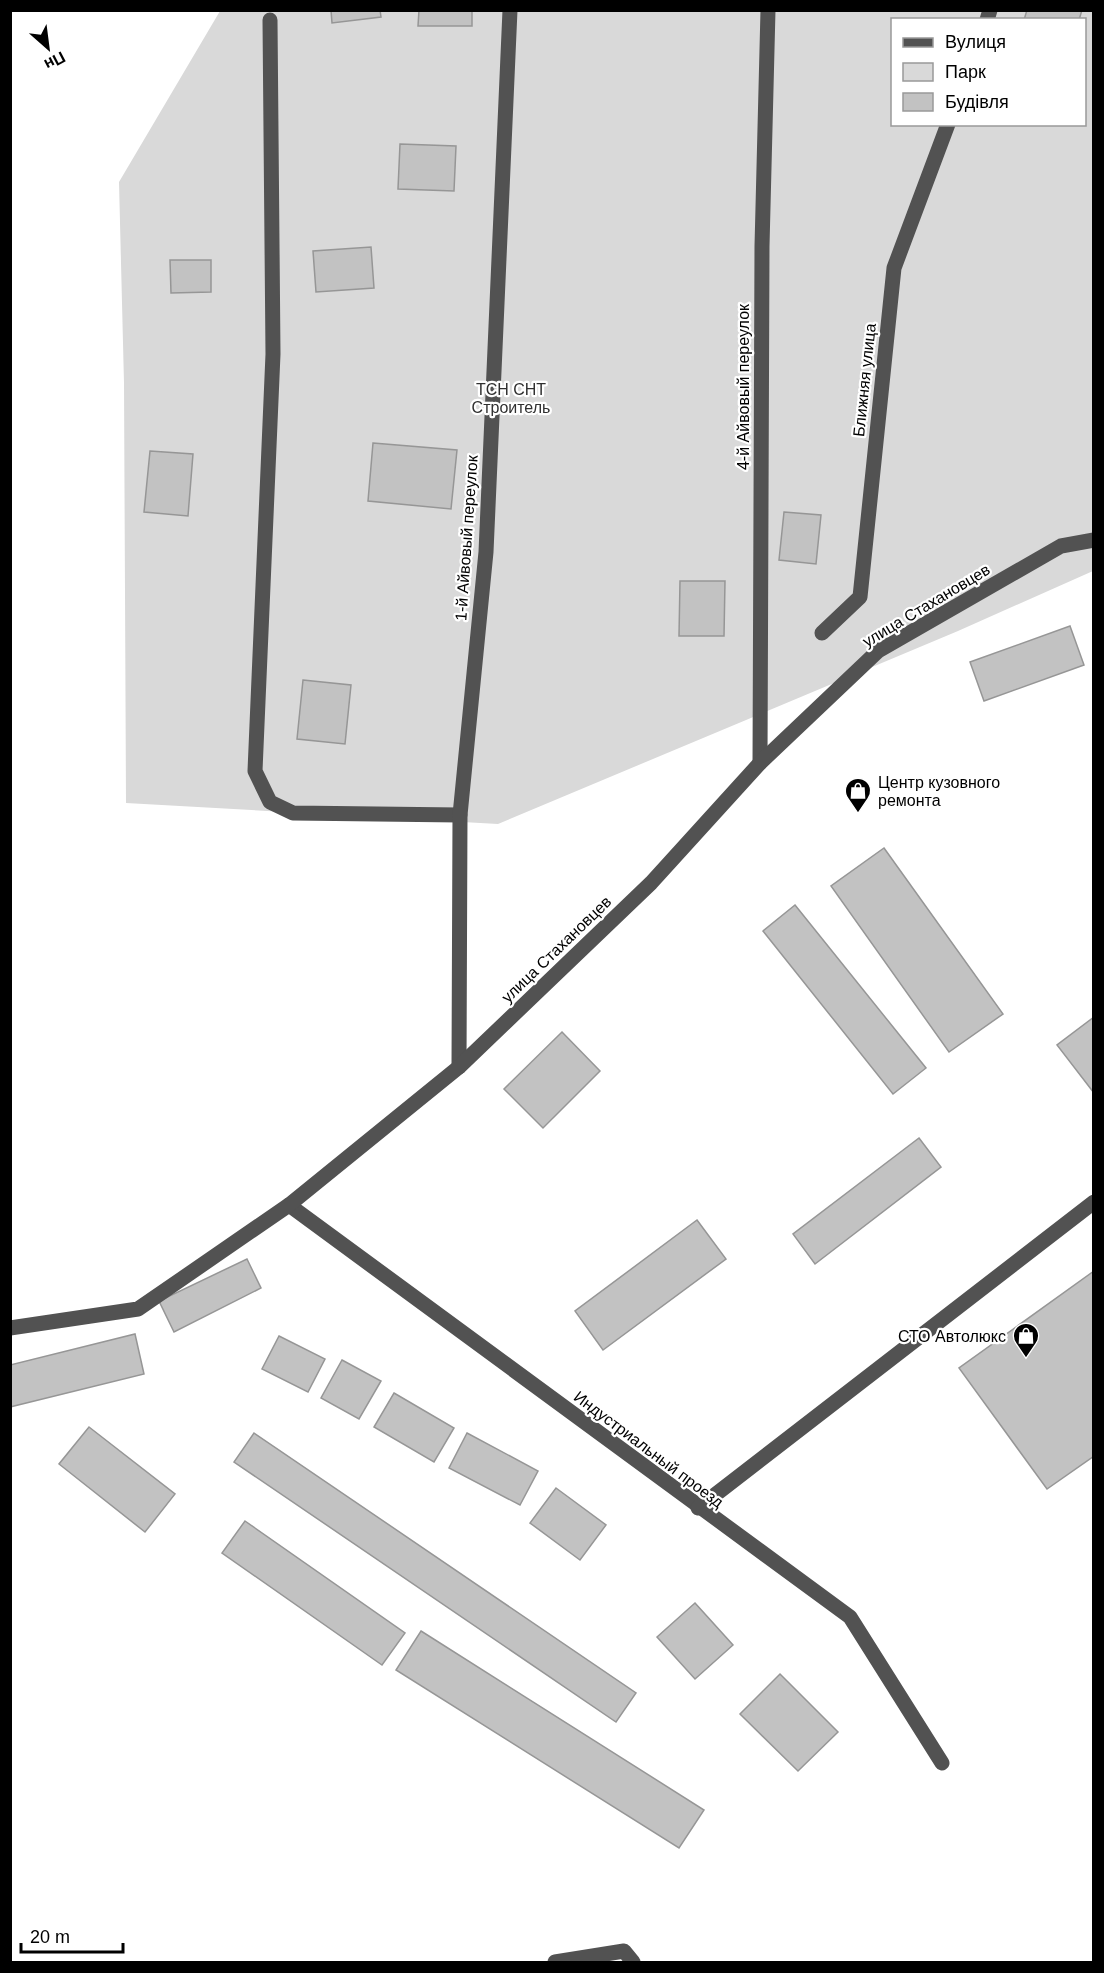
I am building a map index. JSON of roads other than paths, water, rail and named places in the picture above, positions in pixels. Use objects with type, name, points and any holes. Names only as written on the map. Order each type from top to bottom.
[{"type":"street","name":"1-й Айвовый переулок","points":[[459,1067],[460,815],[486,552],[510,10]]},
{"type":"street","name":"4-й Айвовый переулок","points":[[760,764],[762,246],[768,10]]},
{"type":"street","points":[[270,20],[273,354],[255,771],[270,802],[293,813],[460,815]]},
{"type":"street","name":"Ближняя улица","points":[[822,633],[860,597],[894,268],[947,126]]},
{"type":"street","name":"улица Стахановцев","points":[[10,1328],[138,1309],[289,1205],[459,1067],[651,883],[760,764],[878,651],[1061,546],[1094,540]]},
{"type":"street","points":[[698,1509],[1094,1202]]},
{"type":"street","name":"Индустриальный проезд","points":[[289,1205],[698,1509],[850,1617],[942,1763]]},
{"type":"street","points":[[555,1962],[624,1951],[633,1962]]},
{"type":"place","name":"Центр кузовного ремонта","points":[[858,814]]},
{"type":"place","name":"СТО Автолюкс","points":[[1026,1359]]},
{"type":"park label","name":"ТСН СНТ Строитель","points":[[511,398]]}]
